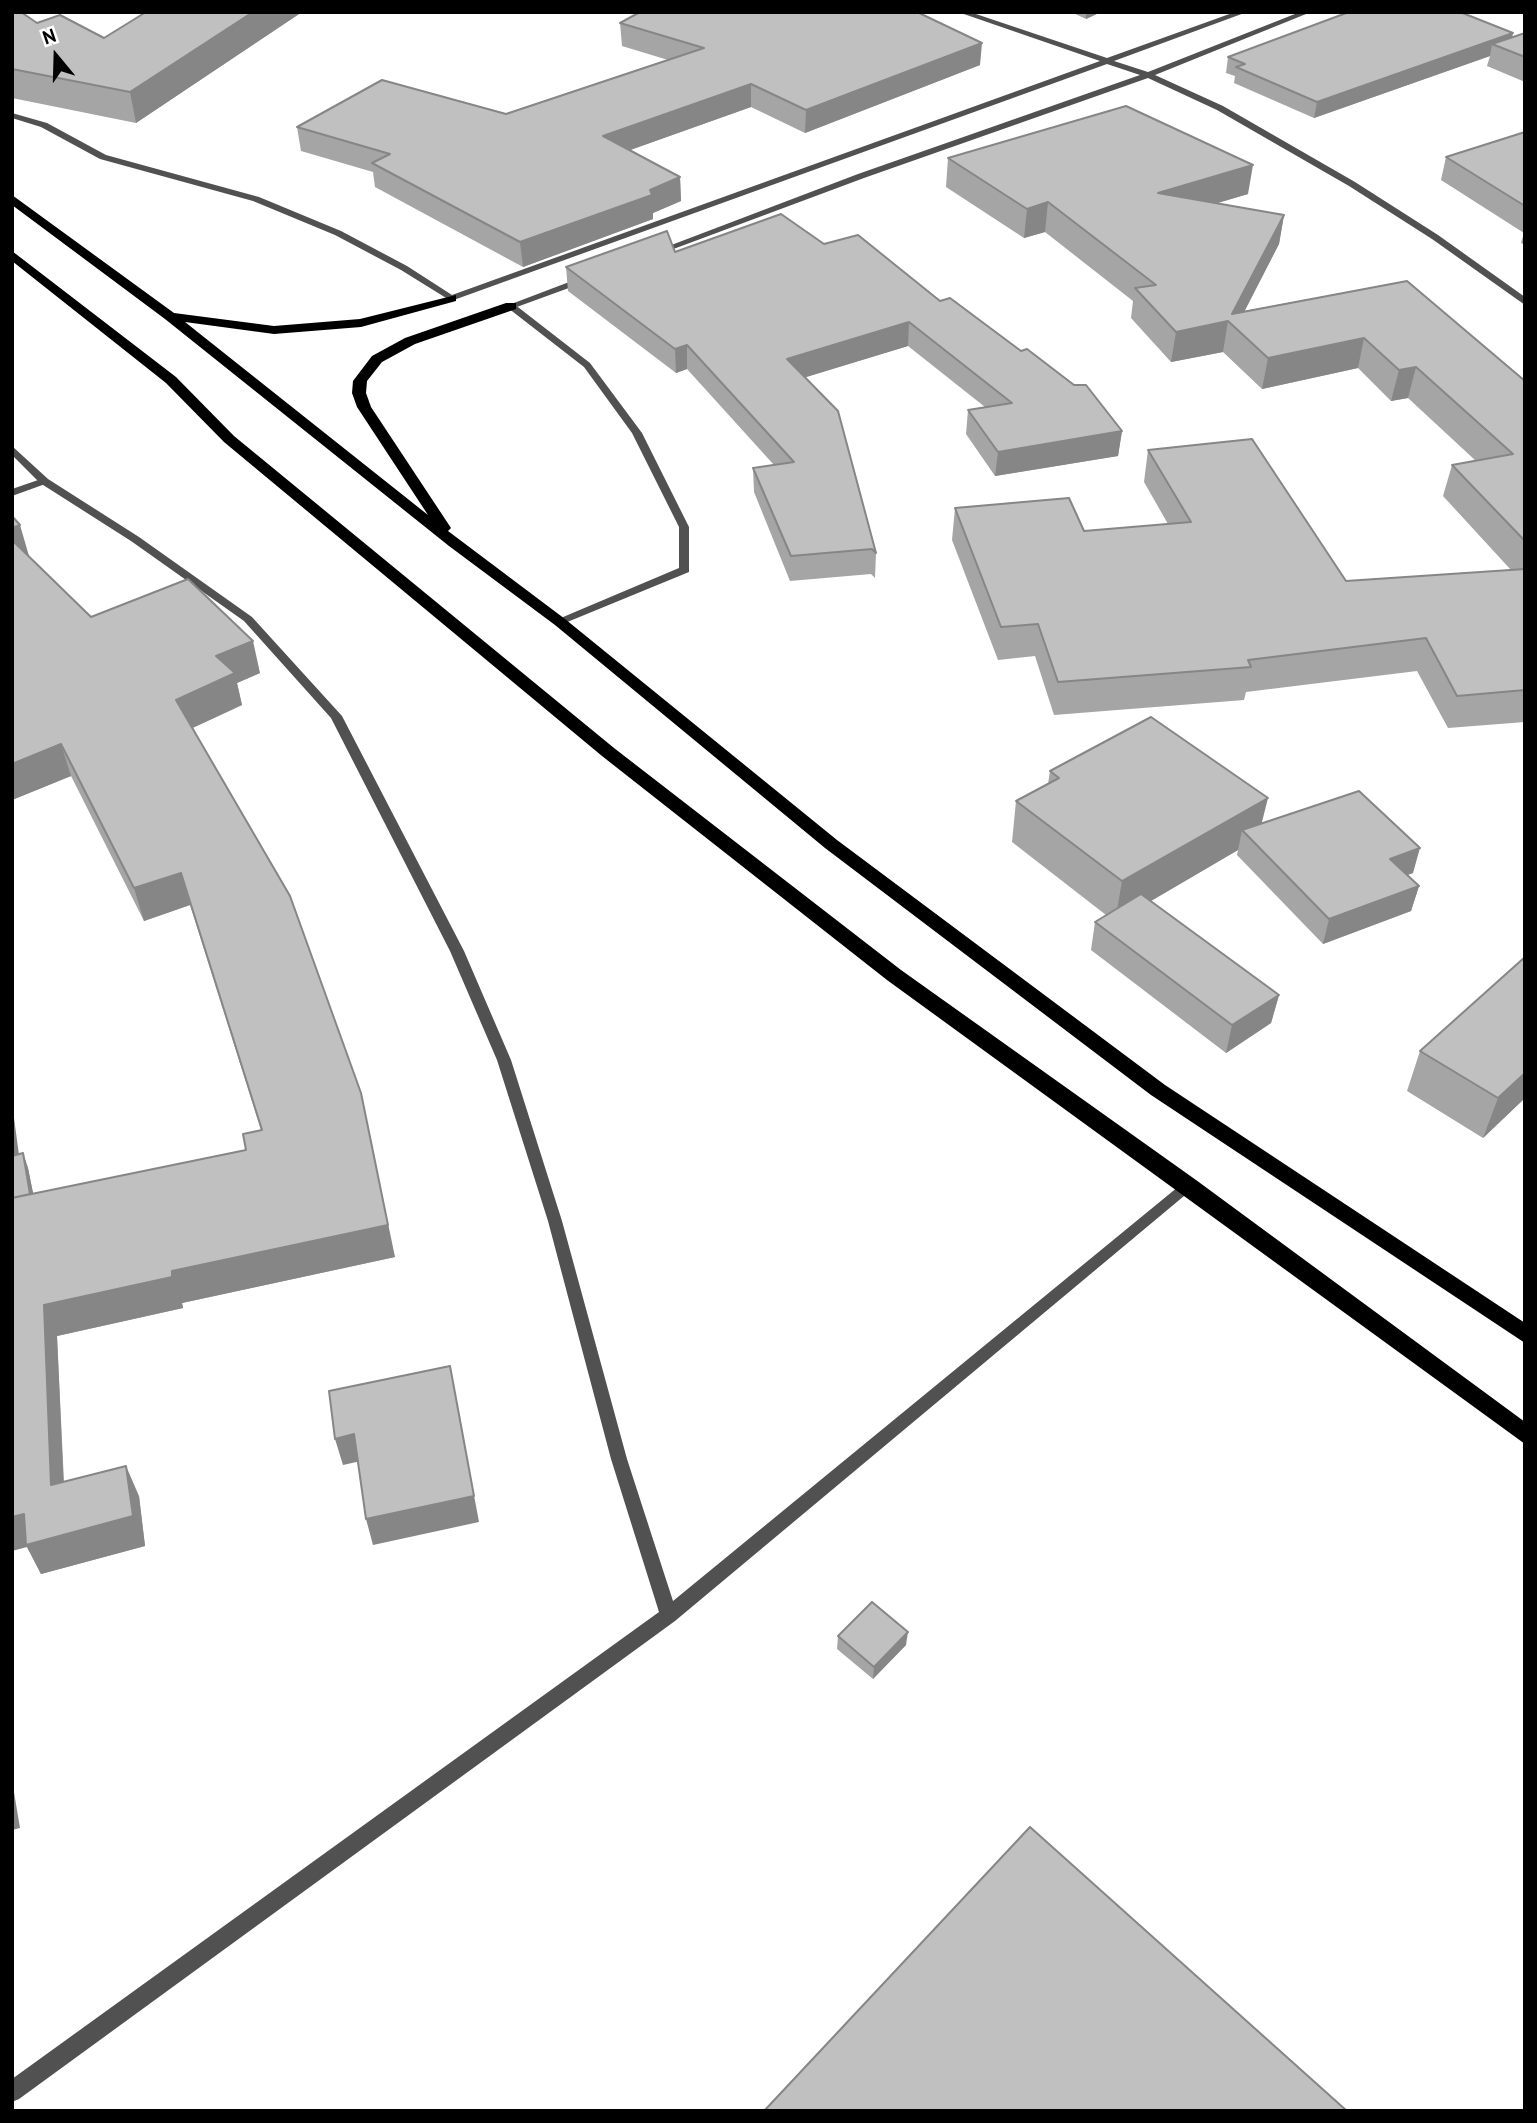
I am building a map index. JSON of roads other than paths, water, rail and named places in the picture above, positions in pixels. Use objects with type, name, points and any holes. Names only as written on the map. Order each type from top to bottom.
[{"type":"highway","points":[[12,199],[170,316],[454,543],[560,622],[831,844],[1158,1090],[1525,1334]]},
{"type":"highway","points":[[12,255],[171,380],[229,439],[608,752],[894,975],[1189,1186],[1525,1435]]},
{"type":"highway","points":[[170,316],[274,330],[361,323],[451,298]]},
{"type":"highway","points":[[454,543],[363,407],[359,393],[360,381],[377,359],[410,341],[511,306]]},
{"type":"street","points":[[962,12],[1148,75],[1220,108],[1352,184],[1435,237],[1525,302]]},
{"type":"street","points":[[12,115],[44,125],[103,157],[256,199],[326,228],[404,268],[451,298],[1111,62],[1243,12]]},
{"type":"street","points":[[641,258],[861,176],[1148,75],[1307,12]]},
{"type":"street","points":[[511,306],[589,277]]},
{"type":"street","points":[[511,306],[587,365],[637,433],[684,527],[685,570],[560,622]]},
{"type":"street","points":[[12,449],[44,481],[135,539],[248,619],[336,716],[457,951],[504,1060],[555,1222],[619,1459],[669,1615]]},
{"type":"street","points":[[12,493],[44,481]]},
{"type":"street","points":[[12,2092],[669,1615],[1189,1186]]}]
